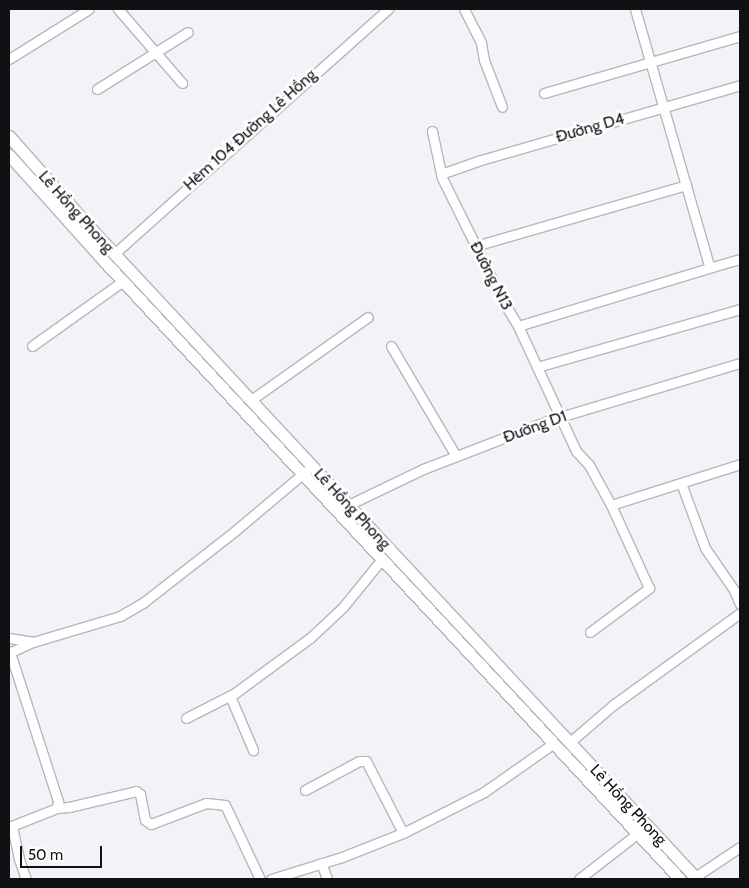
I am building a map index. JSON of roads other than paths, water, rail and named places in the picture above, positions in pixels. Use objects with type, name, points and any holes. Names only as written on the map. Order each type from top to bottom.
[{"type":"street","points":[[9,59],[89,9]]},
{"type":"street","points":[[118,9],[182,83]]},
{"type":"street","name":"Hẻm 104 Đường Lê Hồng","points":[[114,254],[332,56],[388,9]]},
{"type":"street","points":[[464,9],[481,43],[484,60],[502,107]]},
{"type":"street","points":[[635,9],[709,266],[712,267]]},
{"type":"street","points":[[97,89],[188,32]]},
{"type":"street","points":[[544,93],[740,36]]},
{"type":"street","name":"Đường D4","points":[[441,174],[490,157],[740,85]]},
{"type":"street","name":"Đường N13","points":[[432,131],[441,174],[475,246],[518,326],[576,451],[589,465],[611,505],[649,588],[590,632]]},
{"type":"street","name":"Lê Hồng Phong","points":[[9,136],[114,254],[696,878]]},
{"type":"street","name":"Lê Hồng Phong","points":[[9,155],[104,262],[680,879]]},
{"type":"street","points":[[475,246],[686,185]]},
{"type":"street","points":[[104,262],[114,254]]},
{"type":"street","points":[[518,326],[740,259]]},
{"type":"street","points":[[32,346],[123,281]]},
{"type":"street","points":[[537,368],[740,309]]},
{"type":"street","points":[[251,400],[368,317]]},
{"type":"street","points":[[390,346],[456,456]]},
{"type":"street","name":"Đường D1","points":[[337,511],[348,504],[456,456],[559,417],[740,362]]},
{"type":"street","points":[[611,505],[740,464]]},
{"type":"street","points":[[57,808],[58,801],[47,764],[9,653],[33,642],[120,616],[144,602],[312,466]]},
{"type":"street","points":[[681,483],[705,548],[734,590],[740,604]]},
{"type":"street","points":[[186,718],[230,696],[327,625],[382,560]]},
{"type":"street","points":[[570,742],[613,705],[740,613]]},
{"type":"street","points":[[9,638],[33,642]]},
{"type":"street","points":[[230,696],[253,750]]},
{"type":"street","points":[[271,879],[370,847],[402,833],[484,792],[554,744]]},
{"type":"street","points":[[305,790],[359,761],[366,761],[402,833]]},
{"type":"street","points":[[26,879],[10,826],[57,808],[69,808],[136,791],[140,794],[145,820],[151,824],[206,803],[225,805],[260,879]]},
{"type":"street","points":[[579,879],[647,825]]},
{"type":"street","points":[[696,878],[740,847]]},
{"type":"street","points":[[321,863],[327,879]]}]
